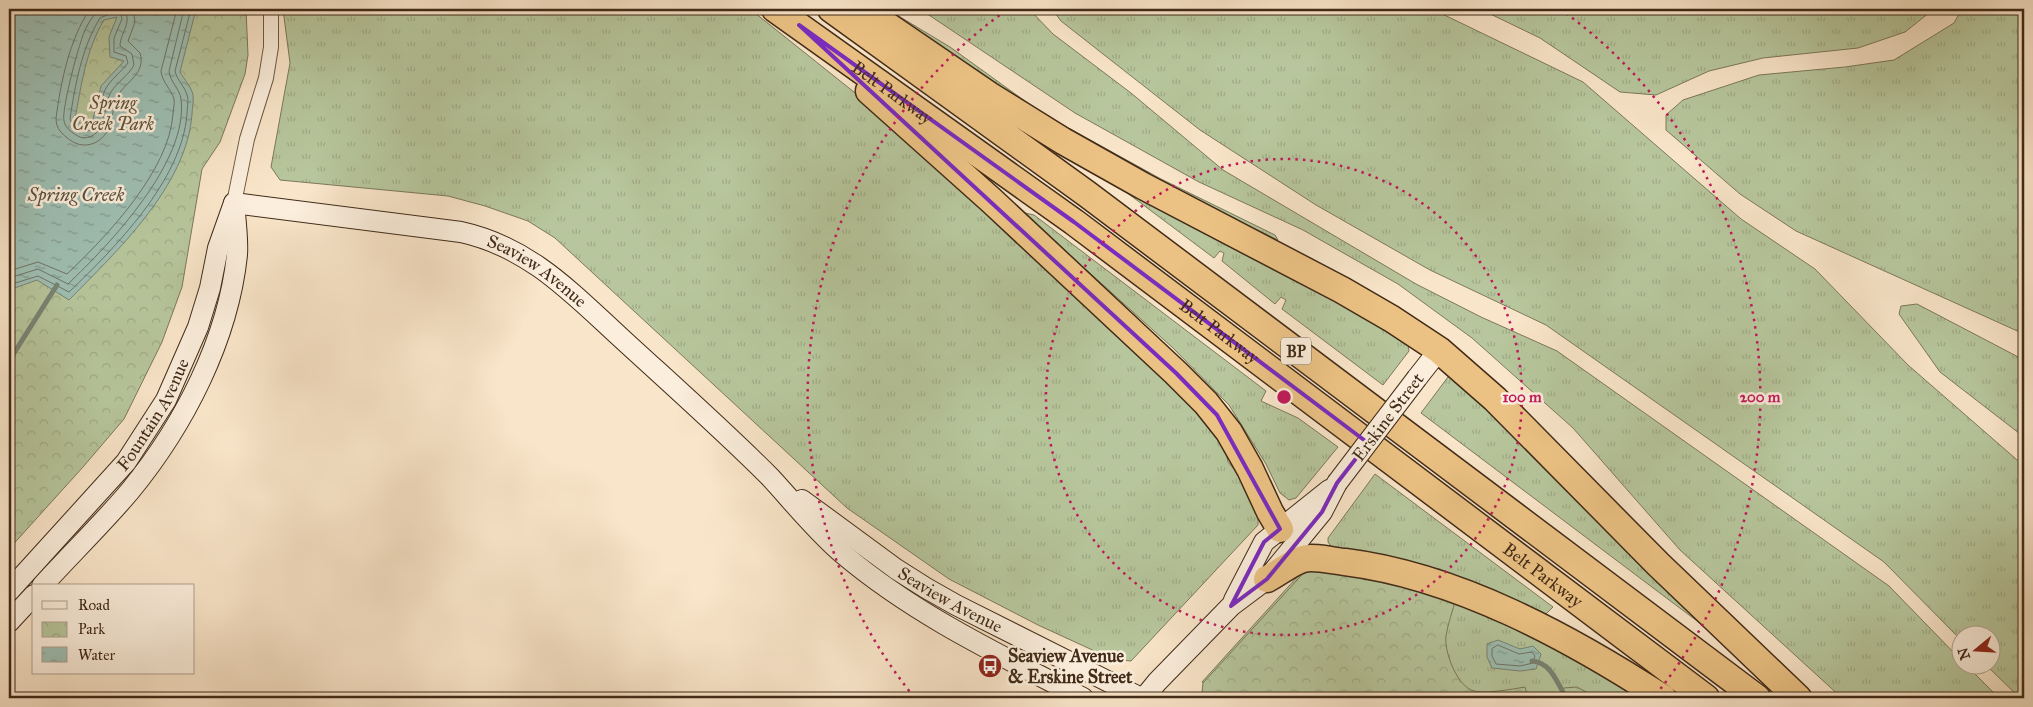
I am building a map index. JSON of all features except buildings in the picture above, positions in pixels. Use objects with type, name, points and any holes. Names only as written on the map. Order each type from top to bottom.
[{"type":"highway","name":"Belt Parkway","points":[[775,9],[1074,222],[1706,698]]},
{"type":"highway","name":"Belt Parkway","points":[[831,9],[1103,205],[1757,698]]},
{"type":"highway","points":[[863,9],[988,95],[1063,141],[1143,186],[1342,290],[1392,319],[1439,350],[1496,399],[1658,564],[1798,698]]},
{"type":"highway","points":[[799,25],[884,106],[992,201],[1192,388],[1229,432],[1280,528]]},
{"type":"highway","points":[[1266,579],[1303,559],[1353,563],[1426,580],[1476,597],[1518,616],[1599,659],[1663,698]]},
{"type":"main road","name":"Seaview Avenue","points":[[234,204],[461,232],[478,235],[509,247],[540,266],[568,289],[730,439],[842,553],[898,596],[946,626],[1083,698]]},
{"type":"main road","name":"Fountain Avenue","points":[[44,584],[130,490],[165,443],[193,394],[220,327],[234,273],[237,252],[234,204]]},
{"type":"main road","name":"Fountain Avenue","points":[[9,591],[112,478],[137,446],[166,400],[198,327],[210,288],[218,248],[234,204]]},
{"type":"main road","name":"Erskine Street","points":[[1142,698],[1231,606],[1266,579],[1322,512],[1337,483],[1439,350]]},
{"type":"main road","name":"Seaview Avenue","points":[[771,479],[896,569],[926,588],[956,605],[1142,698]]},
{"type":"main road","name":"Erskine Street","points":[[1231,606],[1264,542],[1337,483]]},
{"type":"main road","points":[[9,622],[32,597]]},
{"type":"street","name":"Fountain Avenue","points":[[234,204],[247,139],[262,94],[269,62],[272,31],[271,9]]},
{"type":"highlighted area","points":[[799,25],[1074,222],[1368,443],[1337,483],[1322,512],[1267,579],[1231,606],[1264,542],[1280,529],[1217,415],[1176,373]]},
{"type":"green space","name":"Spring Creek Park","points":[[9,9],[246,9],[248,55],[245,74],[220,142],[202,169],[182,287],[162,342],[124,419],[9,549]]},
{"type":"green space","points":[[283,9],[750,9],[884,116],[1186,395],[1225,447],[1228,462],[1240,476],[1258,518],[1258,525],[1131,661],[1112,659],[1038,625],[949,579],[847,508],[555,238],[528,221],[448,196],[280,180],[271,167],[290,63]]},
{"type":"green space","points":[[882,9],[887,9],[950,47],[1043,114],[1161,179],[1275,235],[1278,240],[1161,183],[1092,145],[1012,96]]},
{"type":"green space","points":[[920,9],[1029,9],[1053,34],[1131,93],[1223,170],[1416,284],[1481,317],[1557,351],[1889,586],[1950,649],[1950,674],[1975,674],[1999,698],[1842,698],[1680,550],[1573,428],[1472,338],[1398,284],[1303,230],[1199,182],[1075,113]]},
{"type":"green space","points":[[1052,9],[1432,9],[1583,82],[1741,219],[1815,269],[1908,365],[2024,466],[2024,698],[2020,698],[1995,674],[2000,674],[2000,624],[1950,624],[1950,629],[1884,562],[1546,325],[1430,270],[1316,205],[1200,130],[1061,21]]},
{"type":"green space","points":[[1480,9],[1934,9],[1905,32],[1858,48],[1763,58],[1709,71],[1656,95],[1620,92],[1540,38]]},
{"type":"green space","points":[[1962,9],[2024,9],[2024,334],[1796,231],[1740,194],[1666,130],[1666,115],[1683,100],[1759,75],[1845,67],[1894,60],[1954,23]]},
{"type":"green space","points":[[1090,165],[1330,294],[1408,345],[1409,351],[1383,385],[1282,309],[1286,300],[1281,297],[1275,304],[1222,261],[1224,253],[1220,251],[1214,258]]},
{"type":"green space","points":[[1025,213],[1034,215],[1266,391],[1261,401],[1298,418],[1338,447],[1296,498],[1289,500],[1280,493],[1266,464],[1229,405],[1173,348]]},
{"type":"green space","points":[[1917,304],[2024,360],[2024,437],[1940,372],[1899,314],[1901,306]]},
{"type":"green space","points":[[1448,377],[1456,378],[1569,487],[1577,502],[1580,499],[1701,624],[1421,413]]},
{"type":"green space","points":[[1375,474],[1553,607],[1546,614],[1440,569],[1332,548],[1328,538]]},
{"type":"green space","points":[[1309,567],[1356,572],[1456,598],[1448,626],[1446,642],[1449,658],[1460,681],[1471,690],[1483,692],[1525,687],[1528,698],[1205,698],[1202,693],[1203,683]]},
{"type":"green space","points":[[1317,567],[1504,616],[1648,698],[1442,698],[1214,688],[1202,682],[1298,576],[1302,579]]},
{"type":"green space","points":[[1577,687],[1597,698],[1559,698],[1564,688]]},
{"type":"water","name":"Spring Creek","points":[[9,9],[196,9],[180,72],[192,92],[192,114],[187,141],[177,167],[163,192],[127,239],[69,300],[37,280],[9,290]],"holes":[[[117,17],[109,37],[110,57],[124,61],[101,86],[93,119],[85,127],[75,119],[88,56],[104,20]]]},
{"type":"water","points":[[1498,640],[1520,649],[1533,646],[1541,654],[1536,669],[1520,671],[1492,668],[1487,657],[1487,644]]},
{"type":"waterway","points":[[9,361],[57,285]]},
{"type":"waterway","points":[[1532,661],[1539,662],[1549,669],[1566,698]]},
{"type":"place","name":"Seaview Avenue & Erskine Street","points":[[990,666]]}]
